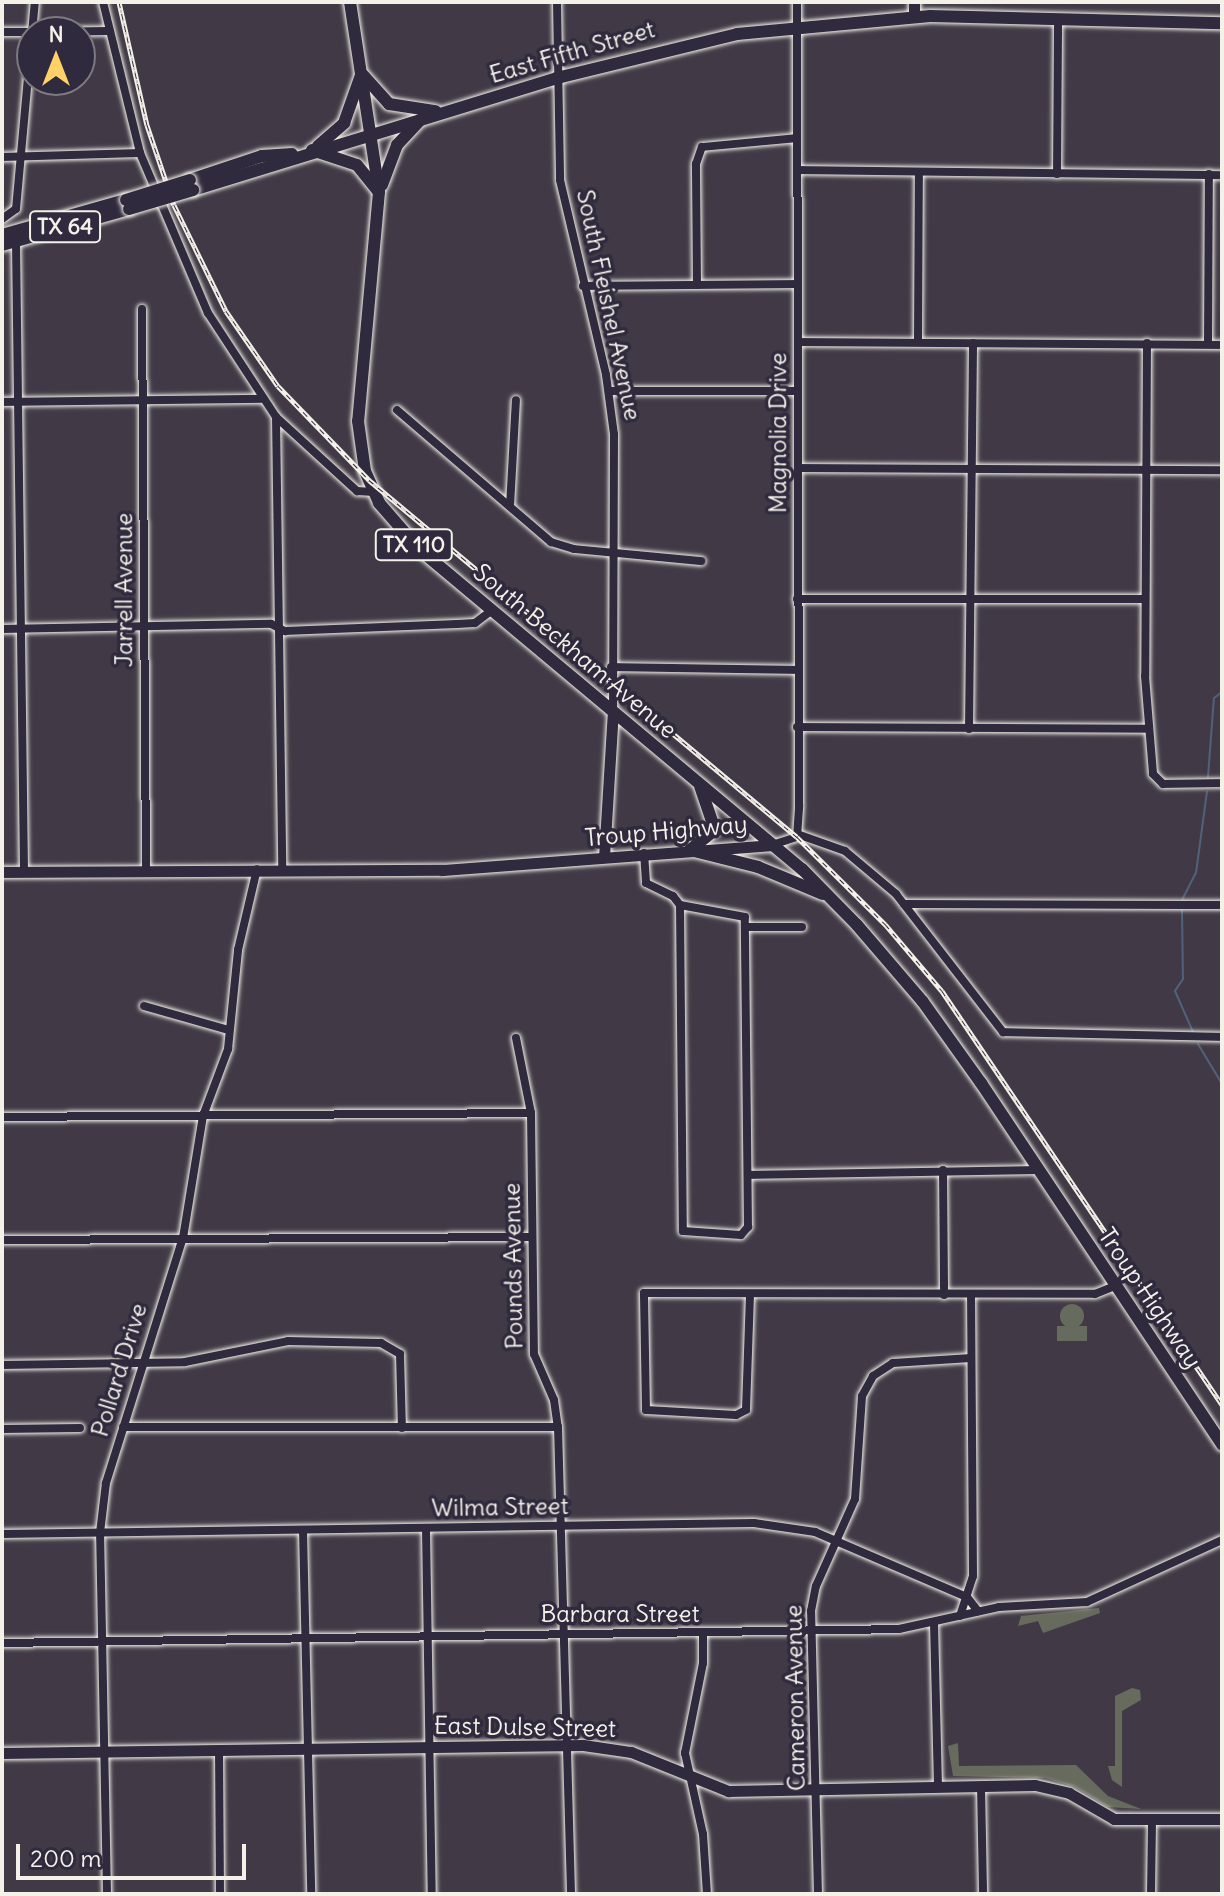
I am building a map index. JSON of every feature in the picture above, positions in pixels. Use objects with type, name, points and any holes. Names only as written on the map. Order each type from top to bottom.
[{"type":"main road","name":"South Beckham Avenue","points":[[350,2],[379,192],[358,409],[360,448],[374,492],[404,536],[771,845]]},
{"type":"main road","name":"East Fifth Street","points":[[306,152],[686,43],[797,26],[914,16],[1222,23]]},
{"type":"main road","points":[[362,72],[389,104],[441,112]]},
{"type":"main road","points":[[306,152],[344,123],[362,72]]},
{"type":"main road","points":[[306,152],[357,165],[379,192],[397,145],[423,117]]},
{"type":"main road","name":"TX 64","points":[[2,235],[192,185],[262,156],[306,152]]},
{"type":"main road","name":"TX 64","points":[[2,245],[127,204]]},
{"type":"main road","points":[[690,850],[715,830],[698,783]]},
{"type":"main road","name":"Troup Highway","points":[[771,845],[829,897],[923,1002],[1222,1445]]},
{"type":"main road","points":[[690,850],[771,872],[829,897]]},
{"type":"street","points":[[103,2],[140,153],[208,313],[276,417],[357,491],[374,492]]},
{"type":"street","name":"South Fleishel Avenue","points":[[557,2],[560,180],[609,391],[615,450],[613,711],[604,857]]},
{"type":"street","name":"Magnolia Drive","points":[[797,2],[797,834]]},
{"type":"street","points":[[914,2],[914,16]]},
{"type":"street","points":[[1057,174],[1058,19]]},
{"type":"street","points":[[96,31],[108,31]]},
{"type":"street","points":[[2,219],[16,209],[26,96]]},
{"type":"street","points":[[697,285],[696,164],[702,147],[797,138]]},
{"type":"street","points":[[2,157],[140,153]]},
{"type":"street","points":[[798,170],[1222,175]]},
{"type":"street","points":[[918,341],[919,173]]},
{"type":"street","points":[[1208,344],[1209,174]]},
{"type":"street","points":[[16,242],[21,401],[24,871]]},
{"type":"street","points":[[583,286],[798,284]]},
{"type":"street","name":"Jarrell Avenue","points":[[142,309],[146,870]]},
{"type":"street","points":[[799,342],[1222,345]]},
{"type":"street","points":[[969,729],[973,343]]},
{"type":"street","points":[[1147,343],[1145,599],[1148,729],[1156,780],[1222,783]]},
{"type":"street","points":[[609,391],[798,391]]},
{"type":"street","points":[[2,402],[263,399]]},
{"type":"street","points":[[510,506],[516,400]]},
{"type":"street","points":[[397,410],[551,542],[574,549],[613,550],[701,561]]},
{"type":"street","points":[[276,417],[282,869]]},
{"type":"street","points":[[798,468],[1222,470]]},
{"type":"street","points":[[797,599],[1145,599]]},
{"type":"street","points":[[2,629],[475,623],[492,610]]},
{"type":"street","points":[[611,667],[798,670]]},
{"type":"street","points":[[797,727],[1148,729]]},
{"type":"street","points":[[771,845],[794,841],[797,834],[845,851],[904,904],[1003,1032],[1222,1037]]},
{"type":"street","name":"Troup Highway","points":[[2,872],[469,869],[771,845]]},
{"type":"street","points":[[644,853],[646,883],[673,896],[680,905],[696,912],[742,913],[745,927],[748,1175],[745,1233],[683,1231],[680,905]]},
{"type":"street","name":"Pollard Drive","points":[[107,1894],[100,1533],[106,1483],[183,1238],[203,1116],[228,1049],[238,950],[257,869]]},
{"type":"street","points":[[904,904],[1222,905]]},
{"type":"street","points":[[745,927],[802,927]]},
{"type":"street","points":[[144,1006],[229,1030]]},
{"type":"street","name":"Pounds Avenue","points":[[516,1038],[531,1113],[534,1354],[554,1400],[558,1427],[571,1894]]},
{"type":"street","points":[[2,1117],[531,1113]]},
{"type":"street","points":[[943,1170],[944,1295]]},
{"type":"street","points":[[748,1175],[1035,1170]]},
{"type":"street","points":[[2,1240],[532,1237]]},
{"type":"street","points":[[750,1295],[749,1402],[744,1413],[647,1411],[644,1293],[1095,1294],[1115,1286]]},
{"type":"street","points":[[960,1616],[973,1576],[971,1294]]},
{"type":"street","points":[[2,1365],[209,1361],[315,1339],[389,1344],[402,1363],[402,1428]]},
{"type":"street","name":"Cameron Avenue","points":[[818,1894],[811,1631],[814,1593],[857,1491],[860,1407],[866,1385],[893,1363],[971,1358]]},
{"type":"street","points":[[123,1427],[558,1427]]},
{"type":"street","points":[[2,1429],[80,1428]]},
{"type":"street","name":"Wilma Street","points":[[2,1534],[754,1523],[790,1526],[838,1541],[967,1597],[978,1611]]},
{"type":"street","points":[[426,1529],[432,1894]]},
{"type":"street","points":[[303,1530],[311,1894]]},
{"type":"street","name":"Barbara Street","points":[[2,1643],[306,1636],[703,1635],[934,1623],[978,1611],[1087,1602],[1222,1540]]},
{"type":"street","points":[[934,1623],[938,1787]]},
{"type":"street","points":[[703,1635],[703,1663],[687,1731],[686,1775],[703,1834],[707,1894]]},
{"type":"street","name":"East Dulse Street","points":[[2,1753],[567,1745],[631,1752],[728,1791],[981,1786],[1050,1788],[1110,1817],[1152,1821],[1222,1819]]},
{"type":"street","points":[[219,1750],[220,1894]]},
{"type":"street","points":[[981,1786],[983,1894]]},
{"type":"street","points":[[1151,1894],[1152,1821]]},
{"type":"green space","points":[[1072,1304],[1083,1311],[1084,1316],[1077,1327],[1072,1328],[1061,1321],[1060,1316],[1067,1305]]},
{"type":"green space","points":[[1057,1326],[1087,1326],[1087,1341],[1057,1341]]},
{"type":"green space","points":[[1099,1608],[1100,1613],[1043,1633],[1038,1621],[1018,1626],[1021,1616]]},
{"type":"green space","points":[[1132,1688],[1140,1690],[1141,1700],[1122,1711],[1122,1787],[1112,1780],[1108,1766],[1115,1766],[1115,1696]]},
{"type":"green space","points":[[958,1743],[959,1766],[1076,1765],[1108,1796],[1141,1809],[1108,1807],[1075,1787],[1045,1778],[953,1776],[948,1746]]},
{"type":"waterway","points":[[1208,777],[1214,698],[1222,692]]},
{"type":"waterway","points":[[1182,900],[1196,873],[1207,792]]},
{"type":"waterway","points":[[1182,910],[1183,979],[1175,991],[1193,1032]]},
{"type":"waterway","points":[[1198,1044],[1222,1084]]},
{"type":"railway","points":[[119,2],[147,125],[174,205],[226,311],[278,386],[369,480],[797,837],[885,924],[942,991],[1222,1405]]}]
